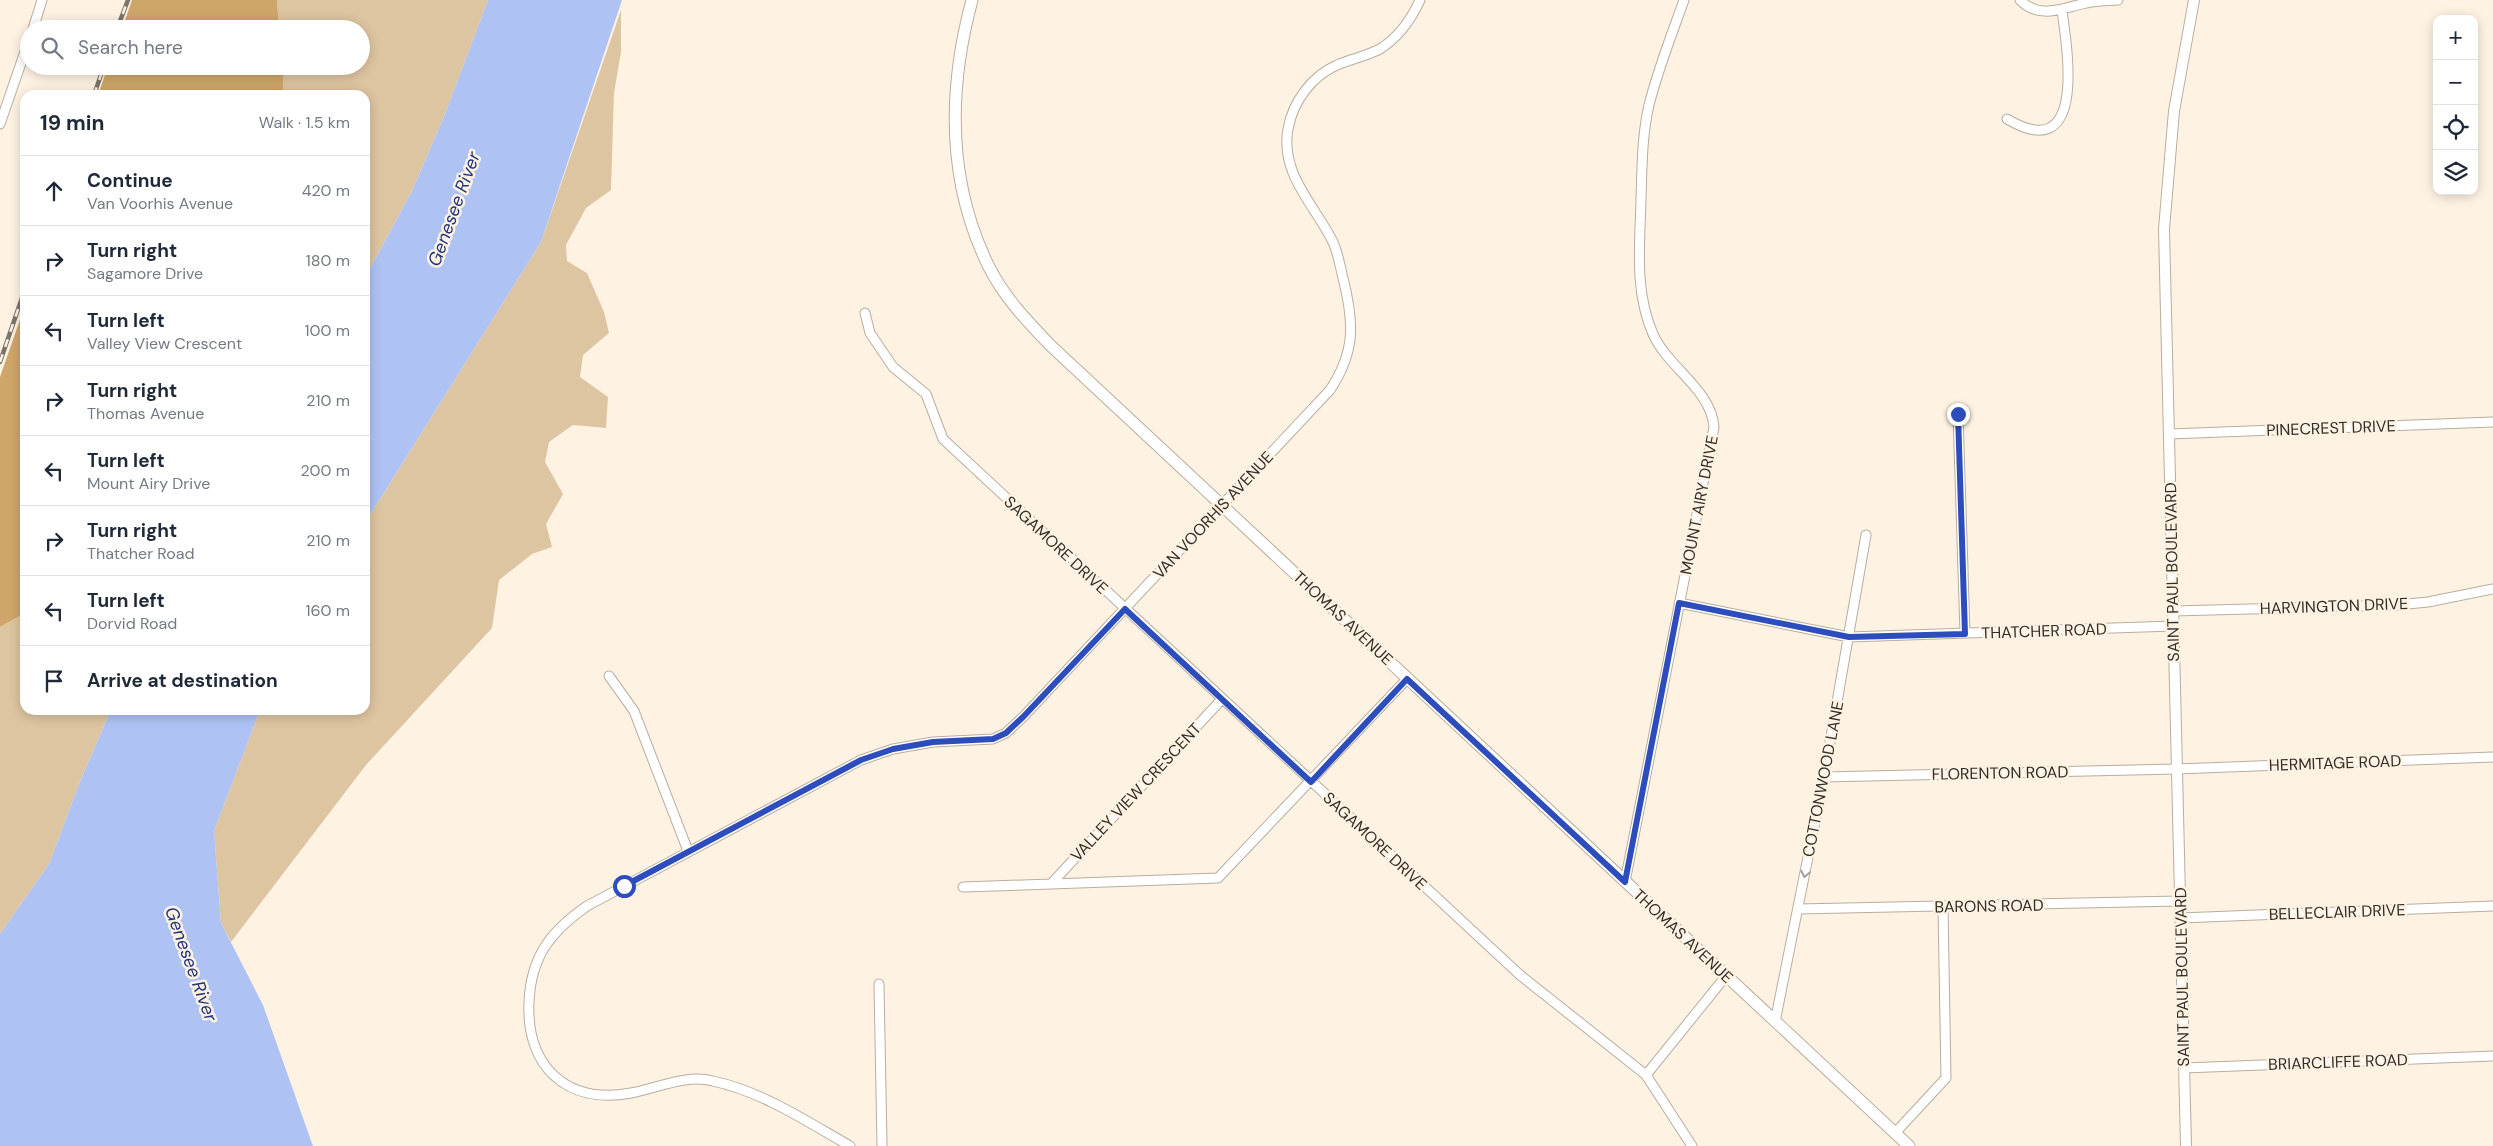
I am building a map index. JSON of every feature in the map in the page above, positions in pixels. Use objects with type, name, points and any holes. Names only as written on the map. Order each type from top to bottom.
[{"type":"main road","name":"THOMAS AVENUE","points":[[972,0],[958,61],[954,118],[965,198],[989,267],[1022,316],[1050,345],[1407,679],[1910,1146]]},
{"type":"street","points":[[35,20],[42,0]]},
{"type":"street","name":"VAN VOORHIS AVENUE","points":[[850,1146],[778,1104],[728,1084],[710,1080],[691,1079],[630,1093],[609,1095],[586,1093],[571,1088],[554,1077],[540,1059],[531,1035],[528,1018],[532,979],[545,944],[569,918],[587,906],[861,760],[893,749],[933,742],[993,739],[1006,733],[1330,390],[1343,369],[1350,345],[1351,314],[1336,251],[1294,178],[1290,164],[1288,138],[1293,111],[1312,82],[1324,72],[1366,56],[1395,37],[1406,26],[1420,0]]},
{"type":"street","name":"MOUNT AIRY DRIVE","points":[[1625,882],[1713,437],[1714,418],[1706,401],[1665,354],[1654,335],[1643,299],[1639,261],[1646,120],[1654,87],[1684,0]]},
{"type":"street","points":[[2020,0],[2039,11],[2062,11],[2081,4],[2118,0]]},
{"type":"street","name":"SAINT PAUL BOULEVARD","points":[[2186,1146],[2165,219],[2174,111],[2194,0]]},
{"type":"street","points":[[2007,119],[2024,128],[2039,130],[2052,127],[2061,119],[2065,106],[2068,58],[2062,11]]},
{"type":"street","points":[[0,124],[20,66]]},
{"type":"street","name":"SAGAMORE DRIVE","points":[[865,313],[870,334],[893,367],[926,394],[943,439],[1520,975],[1646,1074],[1692,1146]]},
{"type":"street","points":[[1958,414],[1965,634]]},
{"type":"street","name":"PINECREST DRIVE","points":[[2169,434],[2493,422]]},
{"type":"street","name":"COTTONWOOD LANE","points":[[1775,1022],[1824,777],[1866,535]]},
{"type":"street","name":"HARVINGTON DRIVE","points":[[2173,611],[2397,605],[2428,602],[2493,589]]},
{"type":"street","name":"THATCHER ROAD","points":[[1679,603],[1849,637],[2173,626]]},
{"type":"street","points":[[609,676],[634,711],[688,851]]},
{"type":"street","name":"VALLEY VIEW CRESCENT","points":[[963,887],[1218,878],[1407,679]]},
{"type":"street","name":"VALLEY VIEW CRESCENT","points":[[1051,884],[1222,699]]},
{"type":"street","name":"HERMITAGE ROAD","points":[[2177,769],[2493,757]]},
{"type":"street","name":"FLORENTON ROAD","points":[[1824,777],[2177,769]]},
{"type":"street","name":"BARONS ROAD","points":[[1798,909],[2180,901]]},
{"type":"street","name":"BELLECLAIR DRIVE","points":[[2180,918],[2493,906]]},
{"type":"street","points":[[1895,1133],[1946,1078],[1943,907]]},
{"type":"street","points":[[1646,1074],[1726,976]]},
{"type":"street","points":[[879,984],[882,1146]]},
{"type":"street","name":"BRIARCLIFFE ROAD","points":[[2184,1068],[2493,1056]]},
{"type":"shaded area","points":[[132,0],[277,0],[278,20],[125,20]]},
{"type":"shaded area","points":[[277,0],[488,0],[445,114],[412,191],[370,269],[370,90],[283,90],[283,75],[370,75],[370,20],[278,20]]},
{"type":"shaded area","points":[[621,10],[621,52],[614,93],[611,190],[586,208],[566,245],[567,261],[587,273],[604,312],[609,333],[583,355],[580,377],[608,397],[606,428],[573,425],[549,442],[545,462],[563,494],[546,524],[552,547],[532,554],[499,580],[492,628],[366,765],[231,942],[221,923],[214,831],[258,715],[370,715],[370,515],[541,242]]},
{"type":"shaded area","points":[[105,75],[283,75],[283,90],[100,90]]},
{"type":"shaded area","points":[[20,319],[20,616],[0,627],[0,377]]},
{"type":"shaded area","points":[[20,616],[20,715],[109,715],[81,779],[49,864],[0,934],[0,627]]},
{"type":"water","name":"Genesee River","points":[[488,0],[622,0],[541,242],[370,515],[370,269],[412,191],[445,114]]},
{"type":"water","name":"Genesee River","points":[[109,715],[258,715],[214,831],[221,923],[263,1005],[313,1146],[0,1146],[0,934],[49,864],[81,779]]},
{"type":"railway","points":[[120,20],[128,0]]},
{"type":"railway","points":[[96,90],[101,75]]},
{"type":"railway","points":[[0,362],[20,304]]},
{"type":"route","points":[[624,886],[835,772],[861,760],[893,749],[933,742],[993,739],[1006,733],[1125,609],[1311,782],[1407,679],[1625,882],[1679,603],[1849,637],[1965,634],[1958,414]]}]
